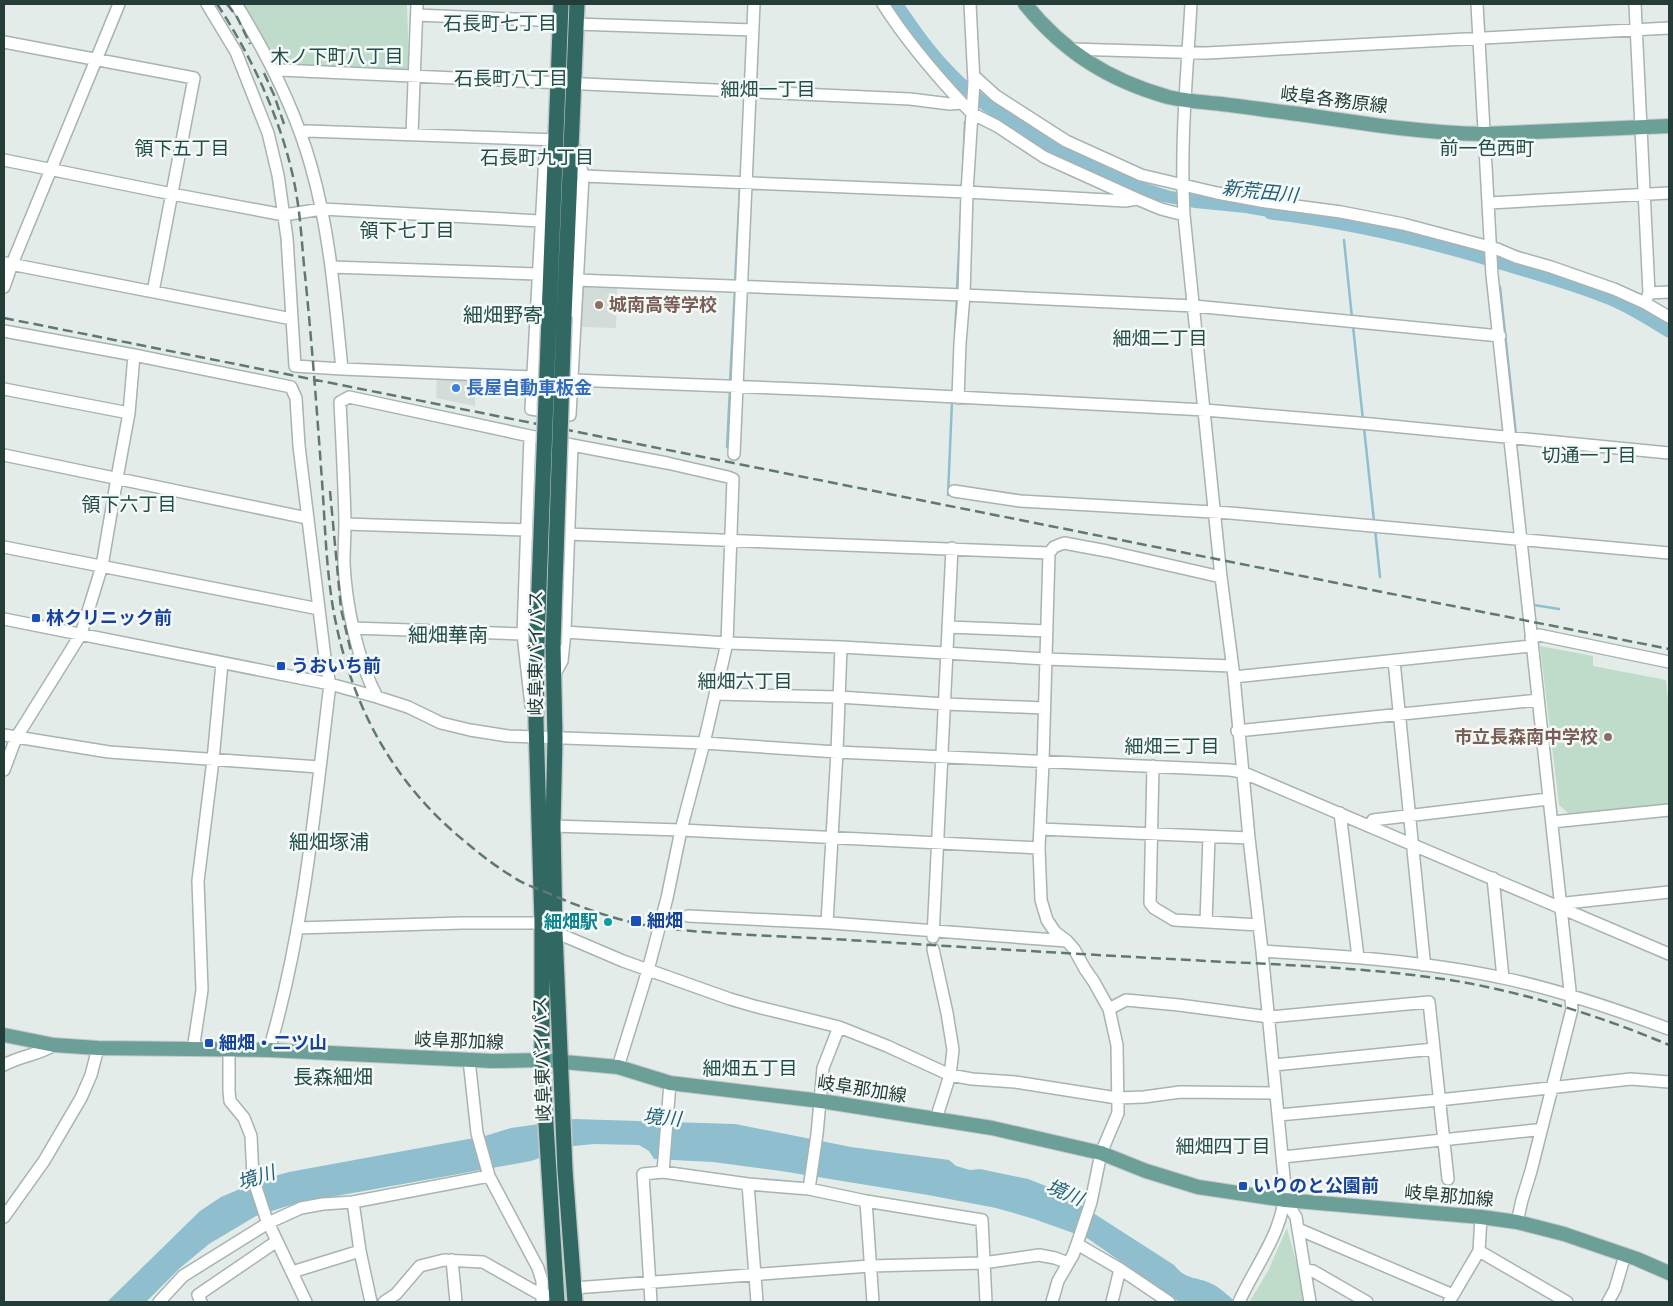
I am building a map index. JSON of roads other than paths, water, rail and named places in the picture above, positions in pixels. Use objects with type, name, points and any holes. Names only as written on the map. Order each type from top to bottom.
[{"type":"highway","name":"岐阜東バイパス","points":[[550,1298],[549,1177],[542,1060],[542,923],[538,738],[536,722],[537,642],[564,141],[566,83],[560,21],[561,4]]},
{"type":"highway","name":"岐阜東バイパス","points":[[566,83],[576,24],[577,4]]},
{"type":"highway","name":"岐阜東バイパス","points":[[556,317],[553,645],[555,932],[566,1175],[575,1295]]},
{"type":"main road","name":"岐阜各務原線","points":[[1025,4],[1043,26],[1070,49],[1102,71],[1123,81],[1169,97],[1351,122],[1459,133],[1484,134],[1669,126]]},
{"type":"main road","name":"岐阜那加線","points":[[4,1035],[54,1045],[98,1048],[269,1050],[469,1060],[542,1060],[618,1067],[670,1082],[820,1101],[992,1128],[1102,1153],[1146,1171],[1198,1187],[1285,1200],[1518,1222],[1564,1234],[1625,1255],[1669,1273]]},
{"type":"street","points":[[4,287],[8,263],[51,169],[119,4]]},
{"type":"street","points":[[207,4],[236,52],[268,133],[278,175],[287,238],[295,366],[533,377]]},
{"type":"street","points":[[236,4],[274,71],[301,132],[311,166],[322,209],[331,267],[342,369]]},
{"type":"street","points":[[734,454],[754,4]]},
{"type":"street","points":[[883,4],[901,33],[924,61],[969,107],[1044,157],[1136,199],[1161,209],[1184,213]]},
{"type":"street","points":[[958,398],[964,295],[969,107],[974,79],[970,4]]},
{"type":"street","points":[[1191,4],[1183,188],[1184,213],[1216,512],[1221,577],[1233,672],[1248,838],[1269,1017],[1285,1200],[1269,1248],[1239,1301]]},
{"type":"street","points":[[1477,4],[1492,268],[1572,1009],[1522,1200],[1518,1222]]},
{"type":"street","points":[[1635,4],[1642,127],[1647,298]]},
{"type":"street","points":[[412,134],[417,9],[560,21]]},
{"type":"street","points":[[576,24],[753,30]]},
{"type":"street","points":[[1070,49],[1188,53],[1669,28]]},
{"type":"street","points":[[4,42],[194,78],[153,292]]},
{"type":"street","points":[[274,71],[910,99],[969,107]]},
{"type":"street","points":[[974,79],[996,96],[1066,141],[1141,175],[1183,188],[1341,212],[1404,224],[1647,298],[1669,317]]},
{"type":"street","points":[[301,132],[412,134],[564,141],[577,153],[583,176],[570,415],[531,409],[545,156],[564,141]]},
{"type":"street","points":[[4,160],[284,215],[322,209],[540,221]]},
{"type":"street","points":[[583,176],[967,192],[1125,201],[1136,199]]},
{"type":"street","points":[[1489,203],[1669,193]]},
{"type":"street","points":[[8,263],[292,319]]},
{"type":"street","points":[[331,267],[538,274]]},
{"type":"street","points":[[577,280],[1194,306],[1500,336]]},
{"type":"street","points":[[1647,298],[1669,292]]},
{"type":"street","points":[[4,331],[291,387],[296,398],[307,518],[330,684],[297,928],[277,1024],[269,1050]]},
{"type":"street","points":[[4,770],[16,738],[81,634],[102,566],[130,413],[134,355]]},
{"type":"street","points":[[573,380],[824,390],[1205,410],[1669,453]]},
{"type":"street","points":[[4,389],[130,413]]},
{"type":"street","points":[[377,697],[363,663],[347,605],[344,563],[345,524],[340,402],[348,397],[572,445],[667,463],[733,479],[727,643],[704,743],[681,830],[667,898],[648,970],[618,1067]]},
{"type":"street","points":[[530,436],[523,634],[530,702],[536,722]]},
{"type":"street","points":[[553,677],[562,661],[572,445]]},
{"type":"street","points":[[4,455],[307,518]]},
{"type":"street","points":[[954,490],[1020,501],[1216,512],[1669,553]]},
{"type":"street","points":[[345,524],[527,530]]},
{"type":"street","points":[[568,534],[1050,552]]},
{"type":"street","points":[[1052,1302],[1058,1281],[1078,1242],[1091,1202],[1102,1153],[1118,1113],[1117,1045],[1109,1009],[1074,949],[1046,920],[1041,900],[1039,848],[1050,552],[1054,547],[1064,543],[1221,577]]},
{"type":"street","points":[[4,547],[319,609]]},
{"type":"street","points":[[934,933],[952,548]]},
{"type":"street","points":[[4,619],[330,684],[408,707],[441,723],[508,736],[704,743],[837,752],[1154,766],[1242,772],[1669,954]]},
{"type":"street","points":[[948,626],[1047,631]]},
{"type":"street","points":[[353,628],[523,634]]},
{"type":"street","points":[[564,632],[727,643],[947,653],[1233,672],[1394,661],[1531,642],[1539,635],[1669,662]]},
{"type":"street","points":[[827,923],[841,647]]},
{"type":"street","points":[[1394,661],[1424,959],[1423,965]]},
{"type":"street","points":[[193,1050],[202,990],[198,881],[213,760],[222,663]]},
{"type":"street","points":[[715,694],[839,697],[1044,708]]},
{"type":"street","points":[[1237,731],[1538,700]]},
{"type":"street","points":[[4,735],[110,752],[319,768]]},
{"type":"street","points":[[1154,766],[1150,903],[1154,908],[1174,920],[1259,925]]},
{"type":"street","points":[[1370,826],[1373,820],[1548,799]]},
{"type":"street","points":[[1552,822],[1669,810]]},
{"type":"street","points":[[1340,813],[1358,957]]},
{"type":"street","points":[[553,826],[681,830],[1039,848]]},
{"type":"street","points":[[1040,829],[1248,838]]},
{"type":"street","points":[[1206,922],[1209,836]]},
{"type":"street","points":[[1493,878],[1503,978]]},
{"type":"street","points":[[1560,907],[1566,903],[1669,892]]},
{"type":"street","points":[[688,916],[827,923],[934,933],[1067,941]]},
{"type":"street","points":[[297,928],[462,923],[542,923]]},
{"type":"street","points":[[555,932],[648,970],[754,1006],[839,1027],[887,1046],[950,1075],[972,1079],[1015,1082],[1117,1098],[1144,1097],[1180,1092],[1276,1093]]},
{"type":"street","points":[[932,949],[947,1013],[953,1050],[950,1075],[936,1119]]},
{"type":"street","points":[[1262,951],[1358,957],[1503,978],[1570,994],[1669,1029]]},
{"type":"street","points":[[1109,1009],[1126,1000],[1269,1017],[1429,1002],[1448,1179]]},
{"type":"street","points":[[809,1189],[817,1134],[823,1068],[839,1027]]},
{"type":"street","points":[[4,1065],[16,1058],[42,1053],[54,1045]]},
{"type":"street","points":[[4,1217],[44,1161],[77,1104],[91,1075],[98,1048]]},
{"type":"street","points":[[1274,1066],[1434,1049]]},
{"type":"street","points":[[229,1050],[230,1101],[244,1118],[251,1136],[253,1178],[267,1221],[306,1302]]},
{"type":"street","points":[[469,1060],[477,1133],[489,1175],[538,1268],[550,1298]]},
{"type":"street","points":[[1279,1115],[1552,1089],[1631,1079],[1669,1082]]},
{"type":"street","points":[[663,1172],[670,1082]]},
{"type":"street","points":[[1282,1157],[1541,1131]]},
{"type":"street","points":[[650,1302],[643,1174],[663,1172],[748,1184],[809,1189],[866,1201],[982,1220],[986,1302]]},
{"type":"street","points":[[159,1302],[183,1276],[267,1221],[301,1208],[353,1202],[489,1175]]},
{"type":"street","points":[[748,1184],[757,1302]]},
{"type":"street","points":[[1285,1200],[1296,1217],[1310,1302]]},
{"type":"street","points":[[866,1201],[873,1302]]},
{"type":"street","points":[[353,1202],[360,1251],[371,1302]]},
{"type":"street","points":[[1298,1229],[1451,1299],[1479,1251],[1481,1217]]},
{"type":"street","points":[[201,1302],[198,1295],[277,1241]]},
{"type":"street","points":[[1078,1242],[1169,1302]]},
{"type":"street","points":[[292,1272],[360,1251]]},
{"type":"street","points":[[1479,1251],[1567,1302]]},
{"type":"street","points":[[575,1295],[649,1282],[870,1266],[983,1263],[1040,1255],[1068,1263]]},
{"type":"street","points":[[1608,1302],[1615,1288],[1625,1255]]},
{"type":"street","points":[[384,1302],[396,1294],[420,1266],[452,1260],[483,1262],[550,1298]]},
{"type":"street","points":[[452,1260],[456,1302]]},
{"type":"street","points":[[1112,1302],[1120,1269]]},
{"type":"street","points":[[1305,1270],[1313,1272],[1367,1302]]},
{"type":"water","points":[[889,4],[904,4],[942,54],[978,90],[1020,119],[1074,151],[1132,178],[1171,191],[1292,210],[1290,221],[1158,201],[1048,152],[982,110],[958,90],[917,46]]},
{"type":"water","points":[[574,1119],[735,1124],[851,1147],[949,1160],[956,1166],[970,1170],[980,1169],[1028,1179],[1059,1191],[1174,1265],[1182,1273],[1214,1285],[1236,1302],[1179,1302],[1087,1238],[996,1208],[781,1171],[713,1162],[654,1159],[649,1151],[639,1145],[594,1144],[574,1146],[531,1161],[297,1203],[256,1216],[209,1244],[180,1268],[146,1302],[107,1302],[200,1211],[221,1197],[264,1179],[289,1172],[485,1136],[511,1128]]},
{"type":"waterway","points":[[963,170],[965,122]]},
{"type":"waterway","points":[[735,283],[740,187]]},
{"type":"waterway","name":"新荒田川","points":[[1271,212],[1330,220],[1387,232],[1501,262],[1567,282],[1614,299],[1669,330]]},
{"type":"waterway","points":[[957,290],[961,213]]},
{"type":"waterway","points":[[1344,240],[1352,318]]},
{"type":"waterway","points":[[1500,287],[1516,435]]},
{"type":"waterway","points":[[730,383],[735,289]]},
{"type":"waterway","points":[[955,333],[957,298]]},
{"type":"waterway","points":[[1353,326],[1363,420]]},
{"type":"waterway","points":[[727,447],[730,389]]},
{"type":"waterway","points":[[948,495],[952,401]]},
{"type":"waterway","points":[[1364,428],[1374,521]]},
{"type":"waterway","points":[[1516,443],[1523,512]]},
{"type":"waterway","points":[[1375,529],[1380,577]]},
{"type":"waterway","points":[[1532,599],[1534,605],[1559,609]]},
{"type":"railway","points":[[217,4],[243,47],[266,94],[284,143],[296,192],[312,352],[329,576],[333,608],[351,677],[363,709],[378,739],[396,768],[417,795],[441,820],[495,865],[524,883],[570,902],[611,917],[654,927],[727,934],[1292,965],[1394,973],[1462,982],[1515,993],[1593,1016],[1669,1045]]},
{"type":"railway","points":[[227,4],[237,17],[250,44]]},
{"type":"railway","points":[[264,73],[284,124]]},
{"type":"railway","points":[[4,318],[1669,649]]},
{"type":"railway","points":[[330,491],[341,609],[355,669]]},
{"type":"place","name":"城南高等学校","points":[[599,305]]},
{"type":"place","name":"長屋自動車板金","points":[[456,388]]},
{"type":"place","name":"林クリニック前","points":[[36,618]]},
{"type":"place","name":"うおいち前","points":[[281,666]]},
{"type":"place","name":"市立長森南中学校","points":[[1608,737]]},
{"type":"place","name":"細畑","points":[[636,921]]},
{"type":"place","name":"細畑駅","points":[[608,922]]},
{"type":"place","name":"細畑・二ツ山","points":[[209,1043]]},
{"type":"place","name":"いりのと公園前","points":[[1243,1186]]},
{"type":"district","name":"石長町七丁目","points":[[500,23]]},
{"type":"district","name":"木ノ下町八丁目","points":[[337,56]]},
{"type":"district","name":"石長町八丁目","points":[[511,78]]},
{"type":"district","name":"細畑一丁目","points":[[768,89]]},
{"type":"district","name":"領下五丁目","points":[[182,148]]},
{"type":"district","name":"前一色西町","points":[[1487,148]]},
{"type":"district","name":"石長町九丁目","points":[[537,157]]},
{"type":"district","name":"領下七丁目","points":[[407,230]]},
{"type":"district","name":"細畑野寄","points":[[503,315]]},
{"type":"district","name":"細畑二丁目","points":[[1160,338]]},
{"type":"district","name":"切通一丁目","points":[[1589,455]]},
{"type":"district","name":"領下六丁目","points":[[129,504]]},
{"type":"district","name":"細畑華南","points":[[448,635]]},
{"type":"district","name":"細畑六丁目","points":[[745,681]]},
{"type":"district","name":"細畑三丁目","points":[[1172,746]]},
{"type":"district","name":"細畑塚浦","points":[[329,842]]},
{"type":"district","name":"細畑五丁目","points":[[750,1068]]},
{"type":"district","name":"長森細畑","points":[[333,1077]]},
{"type":"district","name":"細畑四丁目","points":[[1223,1146]]},
{"type":"water label","name":"境川","points":[[662,1117]]},
{"type":"water label","name":"境川","points":[[256,1177]]},
{"type":"water label","name":"境川","points":[[1065,1192]]}]
